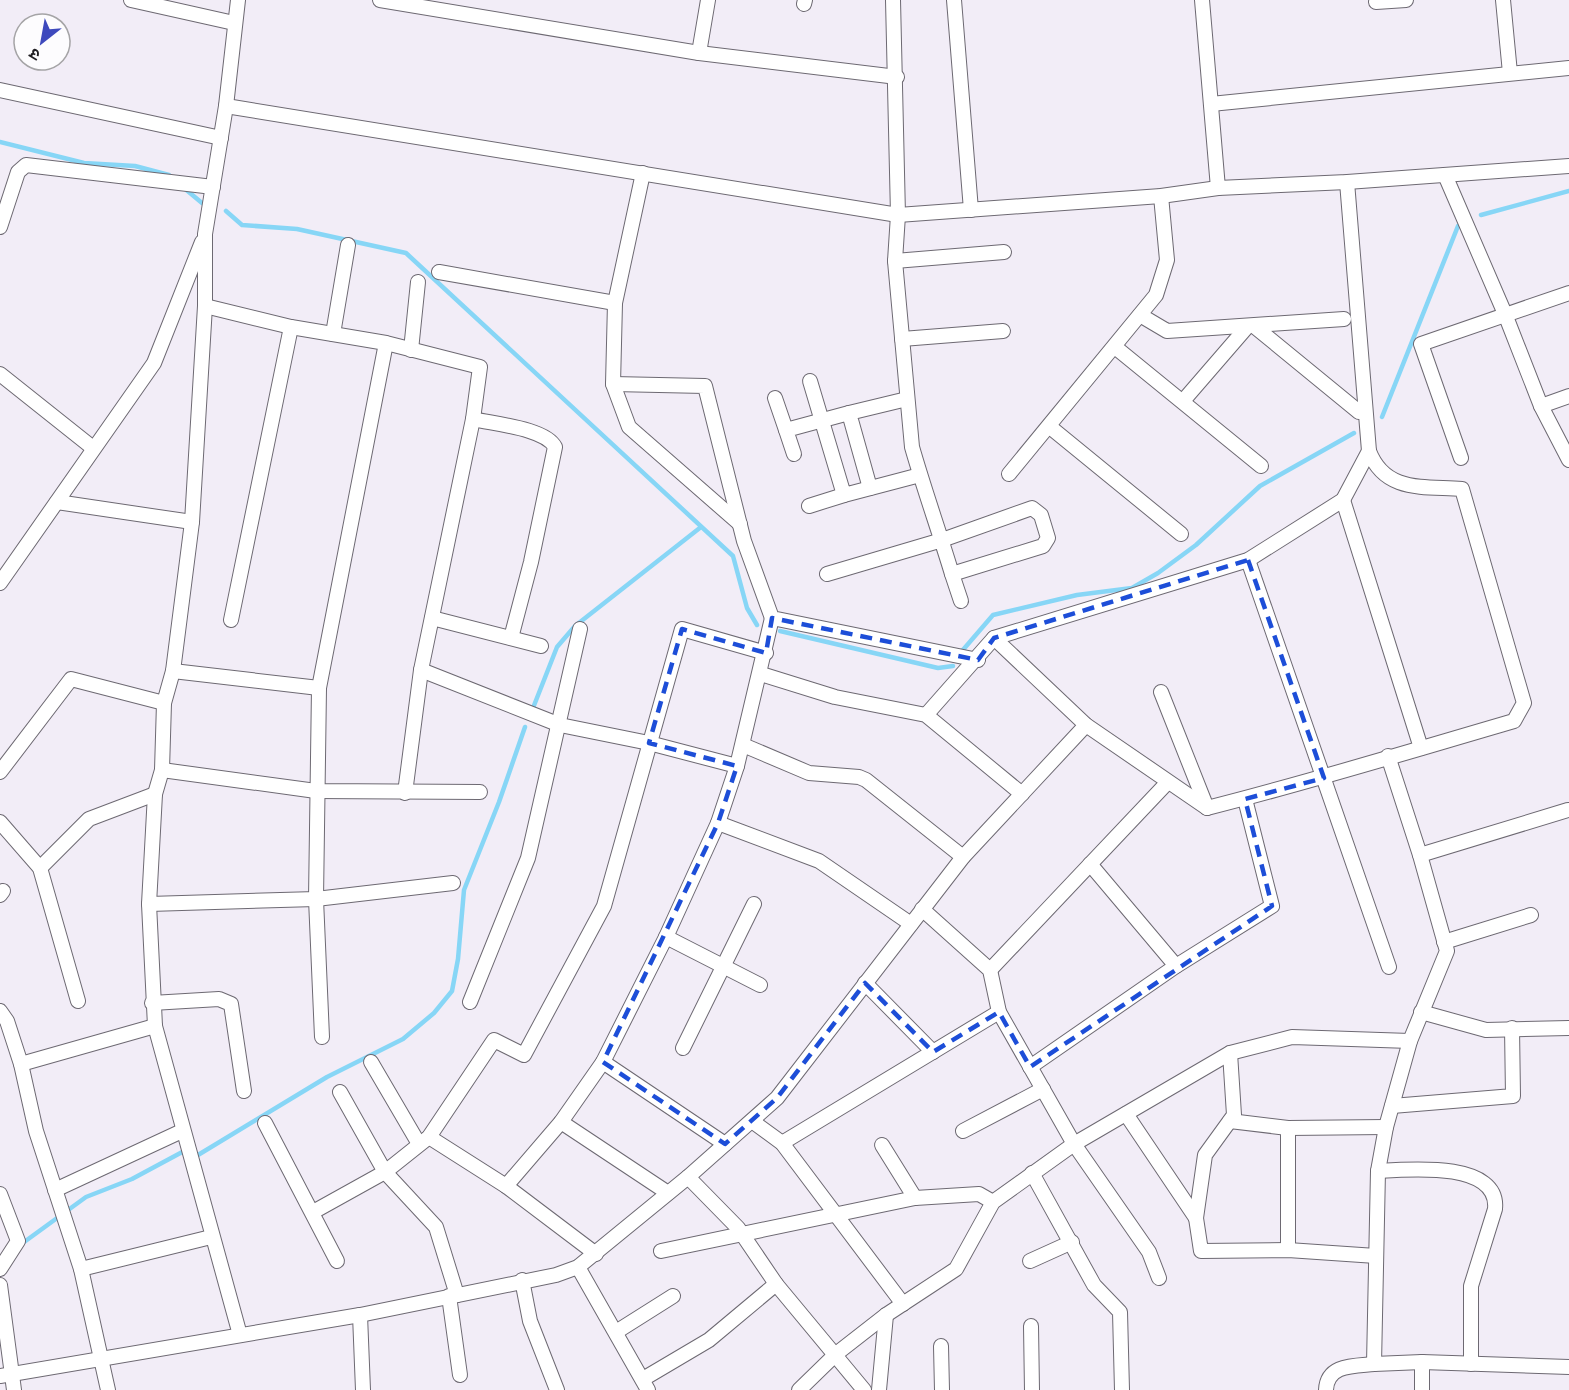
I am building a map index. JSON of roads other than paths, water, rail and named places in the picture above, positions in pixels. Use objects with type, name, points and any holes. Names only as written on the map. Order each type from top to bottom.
[{"type":"street","points":[[131,0],[234,23]]},
{"type":"street","points":[[238,0],[226,106],[206,234],[205,306],[192,522],[173,671],[164,704],[162,770],[154,794],[149,904],[152,1003],[155,1026],[211,1237],[240,1335]]},
{"type":"street","points":[[380,0],[699,53],[897,77]]},
{"type":"street","points":[[699,53],[708,0]]},
{"type":"street","points":[[893,0],[897,77],[898,215],[895,261],[912,447],[961,601]]},
{"type":"street","points":[[954,0],[971,210]]},
{"type":"street","points":[[1202,0],[1218,188]]},
{"type":"street","points":[[1376,2],[1406,0]]},
{"type":"street","points":[[1503,0],[1510,73]]},
{"type":"street","points":[[1211,104],[1569,68]]},
{"type":"street","points":[[0,90],[221,138]]},
{"type":"street","points":[[226,106],[898,215],[1161,196],[1218,188],[1347,182],[1569,166]]},
{"type":"street","points":[[0,227],[18,172],[26,165],[213,187]]},
{"type":"street","points":[[642,173],[615,303],[613,384],[629,427],[740,524]]},
{"type":"street","points":[[1444,175],[1505,314],[1541,406],[1569,460]]},
{"type":"street","points":[[994,638],[1086,725],[1206,808],[1324,778],[1388,756],[1514,721],[1524,703],[1462,489],[1401,485],[1375,467],[1369,451],[1347,182]]},
{"type":"street","points":[[1009,474],[1115,348],[1156,295],[1167,260],[1161,196]]},
{"type":"street","points":[[0,583],[154,363],[206,234]]},
{"type":"street","points":[[333,334],[348,245]]},
{"type":"street","points":[[895,261],[1004,252]]},
{"type":"street","points":[[439,272],[615,303]]},
{"type":"street","points":[[411,350],[418,282]]},
{"type":"street","points":[[1461,458],[1421,344],[1569,293]]},
{"type":"street","points":[[205,306],[291,327],[386,343],[480,367],[473,419],[421,670],[405,793]]},
{"type":"street","points":[[1140,315],[1167,331],[1344,319]]},
{"type":"street","points":[[1183,401],[1251,326]]},
{"type":"street","points":[[1251,326],[1359,412]]},
{"type":"street","points":[[231,620],[291,327]]},
{"type":"street","points":[[902,339],[1004,331]]},
{"type":"street","points":[[322,1037],[316,899],[319,688],[386,343]]},
{"type":"street","points":[[1115,348],[1261,466]]},
{"type":"street","points":[[0,374],[93,448]]},
{"type":"street","points":[[810,381],[844,495]]},
{"type":"street","points":[[506,1186],[561,1122],[603,1062],[666,937],[718,823],[737,766],[766,653],[772,618],[740,524],[705,386],[613,384]]},
{"type":"street","points":[[1541,406],[1569,396]]},
{"type":"street","points":[[775,398],[794,454]]},
{"type":"street","points":[[786,430],[908,399]]},
{"type":"street","points":[[849,413],[870,488]]},
{"type":"street","points":[[473,419],[535,433],[546,437],[555,447],[531,562],[511,638]]},
{"type":"street","points":[[1050,427],[1181,534]]},
{"type":"street","points":[[926,715],[978,660],[994,638],[1248,560],[1344,500],[1369,451]]},
{"type":"street","points":[[809,507],[844,495],[920,475]]},
{"type":"street","points":[[1344,500],[1421,748]]},
{"type":"street","points":[[57,502],[192,522]]},
{"type":"street","points":[[827,574],[942,540],[1032,508],[1041,514],[1048,538],[1043,546],[952,574]]},
{"type":"street","points":[[1248,560],[1389,967]]},
{"type":"street","points":[[432,618],[541,646]]},
{"type":"street","points":[[772,618],[978,660]]},
{"type":"street","points":[[470,1002],[528,858],[580,629]]},
{"type":"street","points":[[313,1212],[386,1172],[424,1141],[494,1040],[524,1055],[604,906],[682,629],[766,653]]},
{"type":"street","points":[[421,670],[560,725],[649,743],[737,766]]},
{"type":"street","points":[[173,671],[319,688]]},
{"type":"street","points":[[761,674],[841,698],[926,715],[1022,794]]},
{"type":"street","points":[[0,772],[71,679],[164,704]]},
{"type":"street","points":[[1161,692],[1206,808]]},
{"type":"street","points":[[6,1375],[360,1315],[522,1280],[556,1275],[578,1267],[688,1177],[777,1098],[963,857],[1086,725]]},
{"type":"street","points":[[743,745],[809,773],[849,776],[867,780],[963,857]]},
{"type":"street","points":[[1374,1364],[1378,1171],[1386,1127],[1410,1041],[1447,951],[1420,855],[1388,756]]},
{"type":"street","points":[[162,770],[316,791],[480,792]]},
{"type":"street","points":[[990,970],[1167,783]]},
{"type":"street","points":[[40,868],[89,819],[154,794]]},
{"type":"street","points":[[1420,855],[1569,814],[1569,795]]},
{"type":"street","points":[[1030,1067],[1176,966],[1272,906],[1245,799]]},
{"type":"street","points":[[0,822],[40,868],[78,1001]]},
{"type":"street","points":[[718,823],[814,859],[910,924]]},
{"type":"street","points":[[1090,864],[1176,966]]},
{"type":"street","points":[[149,904],[316,899],[453,883]]},
{"type":"street","points":[[683,1048],[754,904]]},
{"type":"street","points":[[922,909],[990,970],[999,1012],[1074,1144],[1149,1252],[1159,1278]]},
{"type":"street","points":[[1444,942],[1531,915]]},
{"type":"street","points":[[666,937],[759,985]]},
{"type":"street","points":[[865,983],[933,1052]]},
{"type":"street","points":[[152,1003],[219,999],[231,1004],[234,1009],[244,1091]]},
{"type":"street","points":[[782,1143],[999,1012]]},
{"type":"street","points":[[1421,1012],[1486,1030],[1563,1028]]},
{"type":"street","points":[[2,1019],[21,1064],[36,1131],[81,1269],[108,1390]]},
{"type":"street","points":[[21,1064],[155,1026]]},
{"type":"street","points":[[1392,1106],[1513,1096],[1512,1028]]},
{"type":"street","points":[[799,1390],[836,1354],[886,1315],[956,1269],[993,1202],[1074,1144],[1230,1053],[1293,1037],[1410,1041]]},
{"type":"street","points":[[1230,1053],[1234,1115],[1205,1155],[1196,1218],[1201,1251],[1288,1251],[1376,1256]]},
{"type":"street","points":[[371,1062],[424,1141],[506,1186],[596,1254]]},
{"type":"street","points":[[603,1062],[725,1144]]},
{"type":"street","points":[[963,1131],[1043,1089]]},
{"type":"street","points":[[340,1092],[386,1172],[436,1227],[453,1295],[460,1375]]},
{"type":"street","points":[[1126,1114],[1196,1218]]},
{"type":"street","points":[[752,1121],[782,1143],[903,1304]]},
{"type":"street","points":[[1230,1121],[1288,1128],[1386,1127]]},
{"type":"street","points":[[561,1122],[668,1193]]},
{"type":"street","points":[[265,1123],[337,1261]]},
{"type":"street","points":[[1288,1128],[1288,1251]]},
{"type":"street","points":[[55,1190],[182,1131]]},
{"type":"street","points":[[882,1145],[915,1198]]},
{"type":"street","points":[[1378,1171],[1428,1168],[1455,1171],[1489,1187],[1496,1197],[1471,1286],[1471,1364]]},
{"type":"street","points":[[1032,1173],[1094,1285],[1120,1312],[1122,1390]]},
{"type":"street","points":[[688,1177],[741,1233],[776,1284],[864,1390]]},
{"type":"street","points":[[0,1194],[18,1241],[0,1269]]},
{"type":"street","points":[[661,1251],[915,1198],[979,1194],[993,1202]]},
{"type":"street","points":[[81,1269],[211,1237]]},
{"type":"street","points":[[1030,1261],[1072,1242]]},
{"type":"street","points":[[578,1267],[646,1385],[709,1340],[776,1284]]},
{"type":"street","points":[[522,1280],[530,1321],[557,1390]]},
{"type":"street","points":[[0,1285],[6,1375],[14,1390]]},
{"type":"street","points":[[616,1332],[673,1296]]},
{"type":"street","points":[[360,1315],[363,1390]]},
{"type":"street","points":[[879,1390],[886,1315]]},
{"type":"street","points":[[1031,1326],[1032,1390]]},
{"type":"street","points":[[940,1346],[942,1390]]},
{"type":"street","points":[[1422,1362],[1422,1390]]},
{"type":"street","points":[[1326,1390],[1330,1374],[1339,1368],[1374,1364],[1422,1362],[1569,1367]]},
{"type":"waterway","points":[[0,142],[84,163],[135,166],[169,175]]},
{"type":"waterway","points":[[184,188],[202,203]]},
{"type":"waterway","points":[[1481,215],[1569,191]]},
{"type":"waterway","points":[[226,211],[242,225],[297,229],[406,253],[733,556],[747,608],[757,625]]},
{"type":"waterway","points":[[1382,417],[1458,226]]},
{"type":"waterway","points":[[962,651],[993,615],[1077,595],[1132,588],[1158,573],[1196,545],[1260,486],[1354,433]]},
{"type":"waterway","points":[[533,708],[557,647],[575,626],[701,527]]},
{"type":"waterway","points":[[780,631],[938,668],[953,666]]},
{"type":"waterway","points":[[198,1155],[327,1077],[403,1039],[434,1013],[452,991],[458,959],[464,890],[499,802],[525,727]]},
{"type":"waterway","points":[[20,1245],[86,1197],[132,1179],[186,1150]]}]
